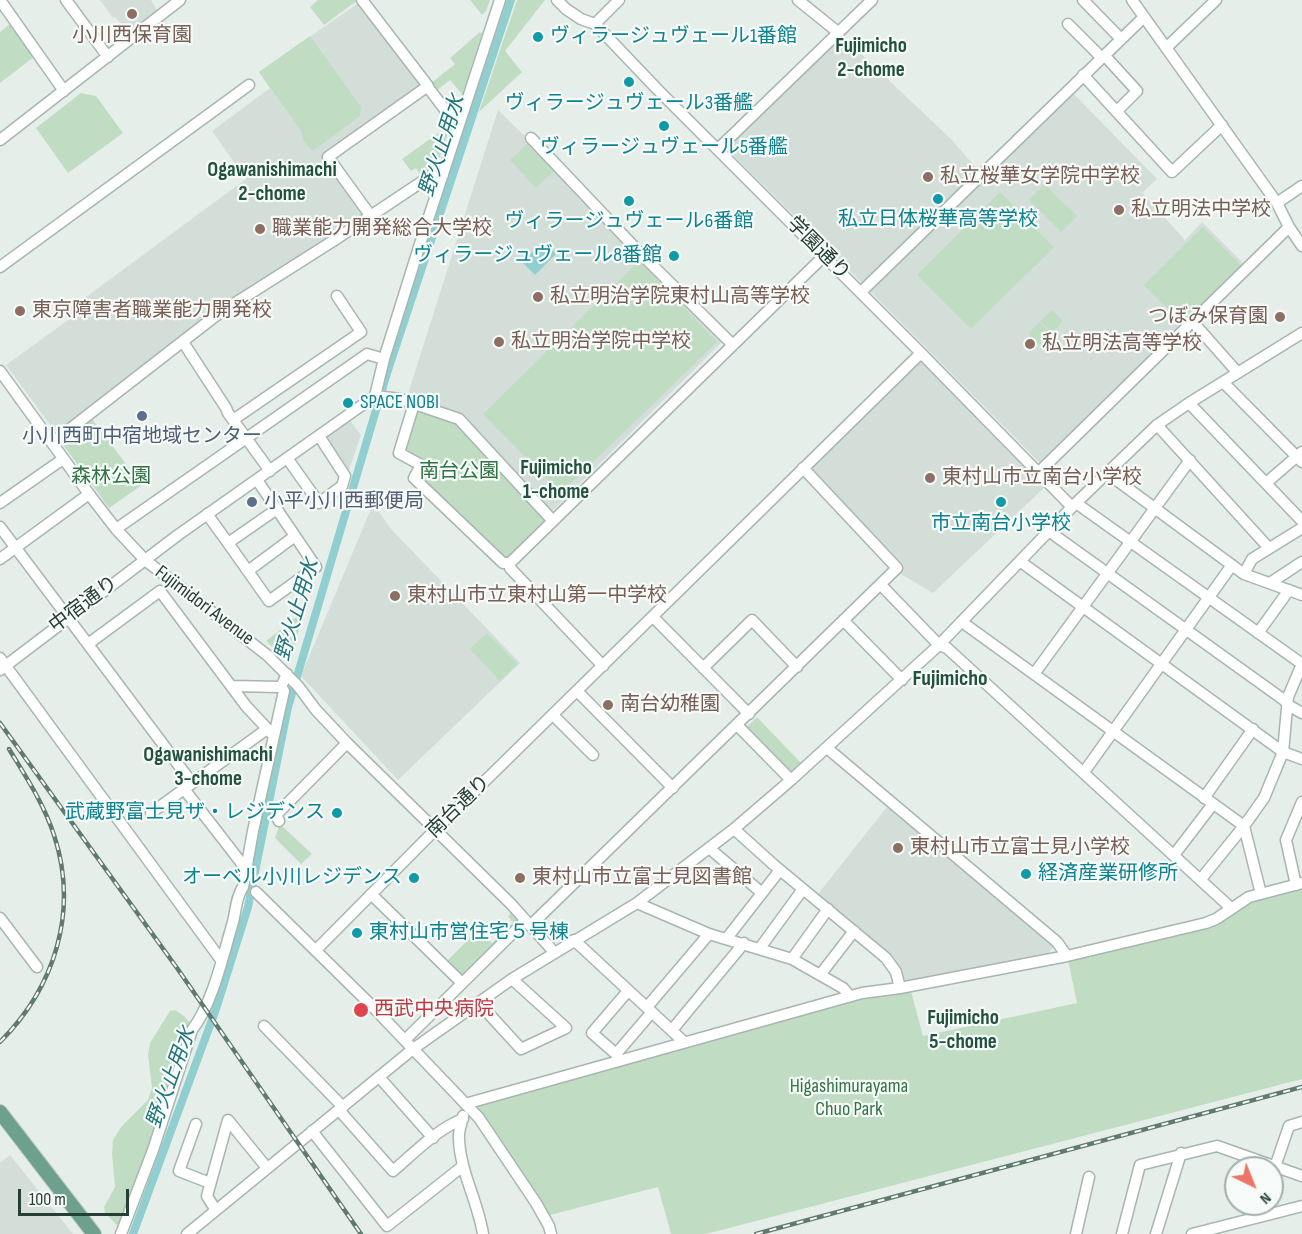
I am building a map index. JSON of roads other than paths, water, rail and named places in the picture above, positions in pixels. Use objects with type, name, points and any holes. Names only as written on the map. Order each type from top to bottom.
[{"type":"main road","points":[[0,1112],[94,1234]]},
{"type":"main road","points":[[0,1127],[83,1234]]},
{"type":"street","points":[[0,0],[64,91]]},
{"type":"street","points":[[66,0],[108,57]]},
{"type":"street","points":[[0,140],[180,0]]},
{"type":"street","points":[[501,0],[442,174],[384,359],[379,396],[414,404],[459,419],[553,520]]},
{"type":"street","name":"学園通り","points":[[557,0],[581,19],[595,24],[1074,505],[1209,598],[1302,667]]},
{"type":"street","points":[[595,24],[619,0]]},
{"type":"street","points":[[798,0],[838,33]]},
{"type":"street","points":[[718,149],[872,0]]},
{"type":"street","points":[[1083,0],[1121,39]]},
{"type":"street","points":[[1092,9],[1101,0]]},
{"type":"street","points":[[1132,0],[1277,203],[1288,227],[1301,244]]},
{"type":"street","points":[[1166,48],[1216,0]]},
{"type":"street","points":[[368,2],[446,111],[462,113]]},
{"type":"street","points":[[861,292],[1144,17]]},
{"type":"street","points":[[1068,24],[1137,91],[1117,111]]},
{"type":"street","points":[[1083,75],[1172,172],[1220,122]]},
{"type":"street","points":[[0,267],[249,85]]},
{"type":"street","points":[[370,215],[328,157],[427,86]]},
{"type":"street","points":[[531,138],[640,253],[733,345]]},
{"type":"street","points":[[52,443],[218,314],[435,173],[442,174]]},
{"type":"street","points":[[1277,203],[1302,187]]},
{"type":"street","points":[[1039,472],[1288,227]]},
{"type":"street","points":[[414,404],[399,453],[421,465],[414,478],[502,563],[510,563],[824,256]]},
{"type":"street","points":[[232,420],[361,332],[337,296]]},
{"type":"street","points":[[1192,321],[1238,373]]},
{"type":"street","points":[[187,1234],[413,1049],[512,979],[637,903],[734,829],[939,645],[1074,505],[1157,425],[1302,333]]},
{"type":"street","points":[[183,342],[232,420],[270,471]]},
{"type":"street","name":"南台通り","points":[[316,950],[435,830],[921,353]]},
{"type":"street","points":[[116,529],[367,354],[384,359]]},
{"type":"street","name":"Fujimidori Avenue","points":[[0,371],[89,494],[116,529],[145,560],[253,642],[292,679],[316,710],[347,743],[511,904],[554,952]]},
{"type":"street","points":[[1223,382],[1300,456],[1266,483]]},
{"type":"street","name":"中宿通り","points":[[2,664],[207,514],[379,396]]},
{"type":"street","points":[[1189,403],[1302,521]]},
{"type":"street","points":[[1157,425],[1268,547]]},
{"type":"street","points":[[287,458],[319,502],[334,492],[342,486],[345,476],[319,436]]},
{"type":"street","points":[[0,503],[63,459]]},
{"type":"street","points":[[1035,674],[1190,460]]},
{"type":"street","points":[[405,1040],[462,983],[672,788],[897,568],[803,468]]},
{"type":"street","points":[[1107,473],[1244,574],[1302,595]]},
{"type":"street","points":[[207,514],[269,601],[316,567],[257,480]]},
{"type":"street","points":[[0,559],[89,494]]},
{"type":"street","points":[[228,543],[277,509]]},
{"type":"street","points":[[0,527],[69,617],[246,869]]},
{"type":"street","points":[[1244,574],[1252,558],[1302,528]]},
{"type":"street","points":[[1050,532],[1302,713]]},
{"type":"street","points":[[248,571],[295,536]]},
{"type":"street","points":[[1021,562],[1284,752],[1302,759]]},
{"type":"street","points":[[1270,583],[1302,562]]},
{"type":"street","points":[[510,563],[510,568],[603,666]]},
{"type":"street","points":[[1084,772],[1232,565]]},
{"type":"street","points":[[881,585],[939,645],[947,648],[1231,908]]},
{"type":"street","points":[[1258,633],[1289,590]]},
{"type":"street","points":[[88,644],[160,591],[231,686],[270,732]]},
{"type":"street","points":[[653,617],[749,714]]},
{"type":"street","points":[[703,668],[752,620],[797,667]]},
{"type":"street","points":[[844,621],[902,680]]},
{"type":"street","points":[[962,622],[1244,826],[1261,894]]},
{"type":"street","points":[[2,664],[221,960]]},
{"type":"street","points":[[1201,879],[1264,798],[1284,752],[1288,697],[1302,667]]},
{"type":"street","points":[[231,686],[281,687],[292,679]]},
{"type":"street","points":[[121,1234],[153,1150],[192,1030],[200,1020],[210,998],[234,919],[239,893],[243,887],[270,732],[284,691],[281,687]]},
{"type":"street","points":[[577,691],[672,788]]},
{"type":"street","points":[[553,716],[593,755]]},
{"type":"street","points":[[737,725],[791,780]]},
{"type":"street","points":[[1174,855],[1253,729]]},
{"type":"street","points":[[152,813],[188,786],[270,732]]},
{"type":"street","points":[[279,821],[276,815],[347,743]]},
{"type":"street","points":[[827,747],[1057,942],[1067,956]]},
{"type":"street","points":[[465,1104],[617,1057],[684,1042],[862,993],[900,988],[1067,956],[1206,923],[1249,897],[1299,884],[1286,840],[1302,802]]},
{"type":"street","points":[[734,829],[886,958],[897,972],[900,988]]},
{"type":"street","points":[[709,848],[762,893]]},
{"type":"street","points":[[727,938],[780,870]]},
{"type":"street","points":[[760,948],[803,889]]},
{"type":"street","points":[[256,892],[405,1040],[479,1118],[536,1203],[551,1234]]},
{"type":"street","points":[[371,894],[462,983]]},
{"type":"street","points":[[637,903],[710,934],[792,959],[843,988],[850,996]]},
{"type":"street","points":[[792,959],[828,909]]},
{"type":"street","points":[[0,918],[37,967]]},
{"type":"street","points":[[820,975],[854,931]]},
{"type":"street","points":[[617,1057],[649,1010],[710,934]]},
{"type":"street","points":[[574,940],[684,1042]]},
{"type":"street","points":[[672,1030],[744,943]]},
{"type":"street","points":[[478,1002],[520,1049],[566,1028],[512,979]]},
{"type":"street","points":[[617,1057],[592,1033],[628,991]]},
{"type":"street","points":[[264,1026],[341,1108],[393,1171],[454,1122],[463,1119]]},
{"type":"street","points":[[379,1077],[433,1138]]},
{"type":"street","points":[[465,1104],[458,1137],[483,1234]]},
{"type":"street","points":[[215,1209],[207,1196],[228,1120],[267,1168]]},
{"type":"street","points":[[1279,1156],[1289,1126],[1302,1122]]},
{"type":"street","points":[[196,1124],[179,1171],[210,1183]]},
{"type":"street","points":[[312,1131],[387,1226],[464,1166]]},
{"type":"street","points":[[1122,1234],[1140,1165],[1217,1146],[1245,1156]]},
{"type":"street","points":[[1156,1234],[1182,1153]]},
{"type":"street","points":[[1284,1170],[1302,1176]]},
{"type":"street","points":[[1076,1234],[1089,1177]]},
{"type":"street","points":[[1192,1234],[1221,1231],[1302,1206]]},
{"type":"water","points":[[543,242],[556,254],[535,275],[522,262]]},
{"type":"waterway","name":"野火止用水","points":[[133,1234],[216,1009],[248,907],[288,707],[387,373],[511,0]]},
{"type":"railway","points":[[0,723],[177,968],[361,1234]]},
{"type":"railway","points":[[0,1042],[35,997],[48,972],[57,946],[64,892],[61,863],[50,824],[9,749]]},
{"type":"railway","points":[[756,1234],[1302,1087]]},
{"type":"place","name":"小川西保育園","points":[[132,14]]},
{"type":"place","name":"ヴィラージュヴェール1番館","points":[[538,37]]},
{"type":"place","name":"ヴィラージュヴェール3番艦","points":[[629,82]]},
{"type":"place","name":"ヴィラージュヴェール5番艦","points":[[664,126]]},
{"type":"place","name":"私立桜華女学院中学校","points":[[928,177]]},
{"type":"place","name":"私立日体桜華高等学校","points":[[938,199]]},
{"type":"place","name":"ヴィラージュヴェール6番館","points":[[629,201]]},
{"type":"place","name":"私立明法中学校","points":[[1119,210]]},
{"type":"place","name":"職業能力開発総合大学校","points":[[260,229]]},
{"type":"place","name":"ヴィラージュヴェール8番館","points":[[674,256]]},
{"type":"place","name":"私立明治学院東村山高等学校","points":[[538,297]]},
{"type":"place","name":"東京障害者職業能力開発校","points":[[20,311]]},
{"type":"place","name":"つぼみ保育園","points":[[1280,317]]},
{"type":"place","name":"私立明治学院中学校","points":[[499,342]]},
{"type":"place","name":"私立明法高等学校","points":[[1030,344]]},
{"type":"place","name":"SPACE NOBI","points":[[348,403]]},
{"type":"place","name":"小川西町中宿地域センター","points":[[142,416]]},
{"type":"place","name":"東村山市立南台小学校","points":[[930,478]]},
{"type":"place","name":"小平小川西郵便局","points":[[252,502]]},
{"type":"place","name":"市立南台小学校","points":[[1001,502]]},
{"type":"place","name":"東村山市立東村山第一中学校","points":[[395,596]]},
{"type":"place","name":"南台幼稚園","points":[[608,705]]},
{"type":"place","name":"武蔵野富士見ザ・レジデンス","points":[[337,813]]},
{"type":"place","name":"東村山市立富士見小学校","points":[[898,848]]},
{"type":"place","name":"経済産業研修所","points":[[1026,874]]},
{"type":"place","name":"オーベル小川レジデンス","points":[[414,878]]},
{"type":"place","name":"東村山市立富士見図書館","points":[[520,878]]},
{"type":"place","name":"東村山市営住宅５号棟","points":[[357,933]]},
{"type":"place","name":"西武中央病院","points":[[361,1010]]},
{"type":"district","name":"Fujimicho 2-chome","points":[[871,59]]},
{"type":"district","name":"Ogawanishimachi 2-chome","points":[[272,183]]},
{"type":"district","name":"Fujimicho 1-chome","points":[[556,481]]},
{"type":"district","name":"Fujimicho","points":[[950,679]]},
{"type":"district","name":"Ogawanishimachi 3-chome","points":[[208,768]]},
{"type":"district","name":"Fujimicho 5-chome","points":[[963,1031]]},
{"type":"park label","name":"南台公園","points":[[459,472]]},
{"type":"park label","name":"森林公園","points":[[111,477]]},
{"type":"park label","name":"Higashimurayama Chuo Park","points":[[849,1098]]}]
